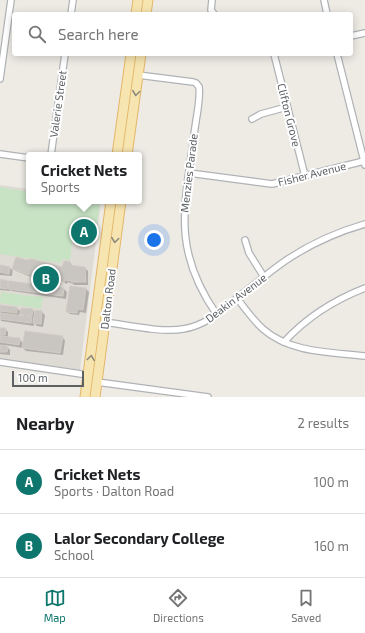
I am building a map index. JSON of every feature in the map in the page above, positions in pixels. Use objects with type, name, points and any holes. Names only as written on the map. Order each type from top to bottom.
[{"type":"main road","points":[[136,12],[138,0]]},
{"type":"main road","points":[[146,12],[148,0]]},
{"type":"main road","points":[[118,152],[131,56]]},
{"type":"main road","points":[[127,152],[141,56]]},
{"type":"main road","name":"Dalton Road","points":[[95,397],[111,204]]},
{"type":"main road","name":"Dalton Road","points":[[86,397],[88,375],[100,321],[120,204]]},
{"type":"street","points":[[0,79],[11,0]]},
{"type":"street","points":[[71,12],[73,0]]},
{"type":"street","points":[[212,0],[211,10],[212,12]]},
{"type":"street","points":[[324,0],[327,12]]},
{"type":"street","points":[[353,36],[365,33]]},
{"type":"street","name":"Valerie Street","points":[[51,152],[65,56]]},
{"type":"street","name":"Clifton Grove","points":[[274,56],[305,176]]},
{"type":"street","points":[[337,56],[364,163]]},
{"type":"street","name":"Menzies Parade","points":[[138,75],[193,82],[199,87],[184,214],[184,228],[190,265],[202,291],[217,314]]},
{"type":"street","points":[[252,119],[261,114],[287,108]]},
{"type":"street","points":[[0,154],[26,158]]},
{"type":"street","name":"Fisher Avenue","points":[[189,174],[265,184],[278,183],[364,163]]},
{"type":"street","name":"Deakin Avenue","points":[[100,321],[162,330],[181,330],[202,324],[285,261],[309,246],[338,233],[365,224]]},
{"type":"street","points":[[245,240],[249,253],[264,277]]},
{"type":"street","points":[[284,342],[302,324],[327,307],[365,288]]},
{"type":"street","points":[[237,298],[262,328],[284,342],[300,347],[365,356]]},
{"type":"street","points":[[0,362],[88,375]]},
{"type":"street","points":[[97,382],[160,394],[208,397]]},
{"type":"shaded area","points":[[0,185],[26,189],[26,204],[101,204],[80,370],[0,358]]},
{"type":"green space","points":[[0,187],[26,191],[26,204],[100,204],[95,239],[73,236],[70,260],[63,259],[61,263],[0,254]]},
{"type":"green space","points":[[1,292],[22,295],[20,306],[0,303]]},
{"type":"green space","points":[[22,295],[43,297],[41,309],[21,306]]},
{"type":"building","points":[[16,257],[26,260],[32,259],[62,267],[64,261],[70,261],[69,265],[85,267],[86,282],[71,282],[72,281],[65,280],[64,282],[58,279],[59,277],[48,278],[30,275],[12,269]]},
{"type":"building","points":[[0,265],[10,267],[9,274],[0,272]]},
{"type":"building","points":[[0,279],[8,281],[7,289],[0,288]]},
{"type":"building","points":[[9,281],[64,288],[63,296],[8,289]]},
{"type":"building","points":[[70,286],[86,288],[83,310],[77,309],[77,313],[66,312]]},
{"type":"building","points":[[0,305],[17,307],[17,313],[0,311]]},
{"type":"building","points":[[21,308],[33,309],[32,316],[20,314]]},
{"type":"building","points":[[35,310],[42,311],[41,324],[33,323]]},
{"type":"building","points":[[0,313],[32,317],[31,323],[0,319]]},
{"type":"building","points":[[0,328],[6,328],[5,335],[0,335]]},
{"type":"building","points":[[25,331],[63,336],[60,353],[22,348]]},
{"type":"building","points":[[0,336],[20,338],[19,345],[0,342]]},
{"type":"building","points":[[0,345],[8,346],[7,352],[0,352]]},
{"type":"place","name":"Cricket Nets","points":[[84,232]]},
{"type":"place","name":"Lalor Secondary College","points":[[46,279]]}]
